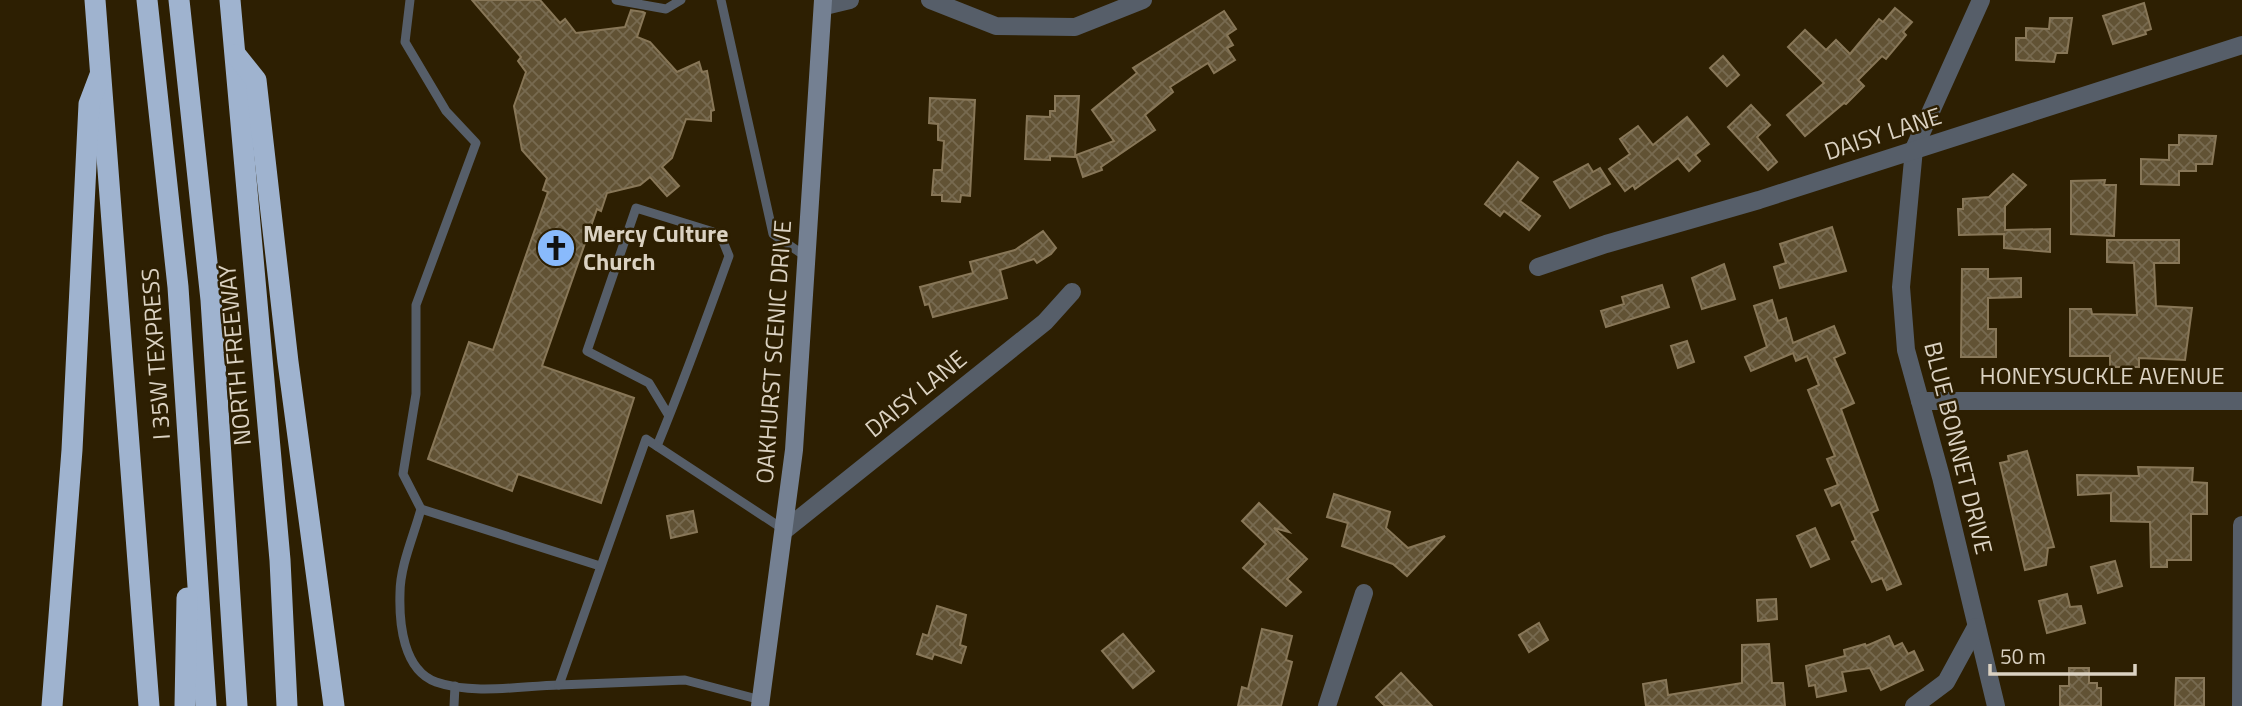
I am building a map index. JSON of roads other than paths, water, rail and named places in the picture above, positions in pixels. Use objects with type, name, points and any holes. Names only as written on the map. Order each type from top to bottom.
[{"type":"highway","points":[[96,0],[102,70],[98,94],[149,706]]},
{"type":"highway","name":"I 35W TEXPRESS","points":[[147,0],[178,286],[206,706]]},
{"type":"highway","points":[[179,0],[211,300],[237,706]]},
{"type":"highway","name":"NORTH FREEWAY","points":[[230,0],[236,55],[247,82],[280,560],[287,706]]},
{"type":"highway","points":[[247,82],[290,375],[334,706]]},
{"type":"highway","points":[[52,706],[72,450],[89,104],[98,94]]},
{"type":"highway","points":[[185,706],[189,442]]},
{"type":"street","points":[[824,3],[850,0]]},
{"type":"street","points":[[930,0],[996,26],[1075,27],[1143,0]]},
{"type":"street","name":"BLUE BONNET DRIVE","points":[[1981,0],[1914,149],[1901,286],[1906,350],[1996,706]]},
{"type":"street","name":"OAKHURST SCENIC DRIVE","points":[[760,703],[794,450],[824,3]]},
{"type":"street","name":"DAISY LANE","points":[[1538,267],[1606,244],[1759,200],[2242,45]]},
{"type":"street","name":"DAISY LANE","points":[[785,530],[1045,322],[1072,292]]},
{"type":"street","name":"HONEYSUCKLE AVENUE","points":[[1920,401],[2242,401]]},
{"type":"street","points":[[2241,706],[2242,525]]},
{"type":"street","points":[[1327,706],[1364,593]]},
{"type":"street","points":[[1914,706],[1946,682],[1976,627]]},
{"type":"lane","points":[[410,0],[405,42],[446,111],[476,143],[416,305],[415,394],[403,474],[421,509],[400,591],[404,645],[417,670],[434,682],[454,686],[685,680],[760,703]]},
{"type":"lane","points":[[615,0],[666,9],[681,0]]},
{"type":"lane","points":[[721,0],[773,234],[805,256]]},
{"type":"lane","points":[[657,446],[669,416],[729,256],[720,234],[636,208],[587,351],[649,383],[669,416]]},
{"type":"lane","points":[[559,685],[646,439],[785,530]]},
{"type":"lane","points":[[421,509],[600,566]]},
{"type":"lane","points":[[454,686],[454,706]]},
{"type":"place","name":"Mercy Culture Church","points":[[556,248]]}]
